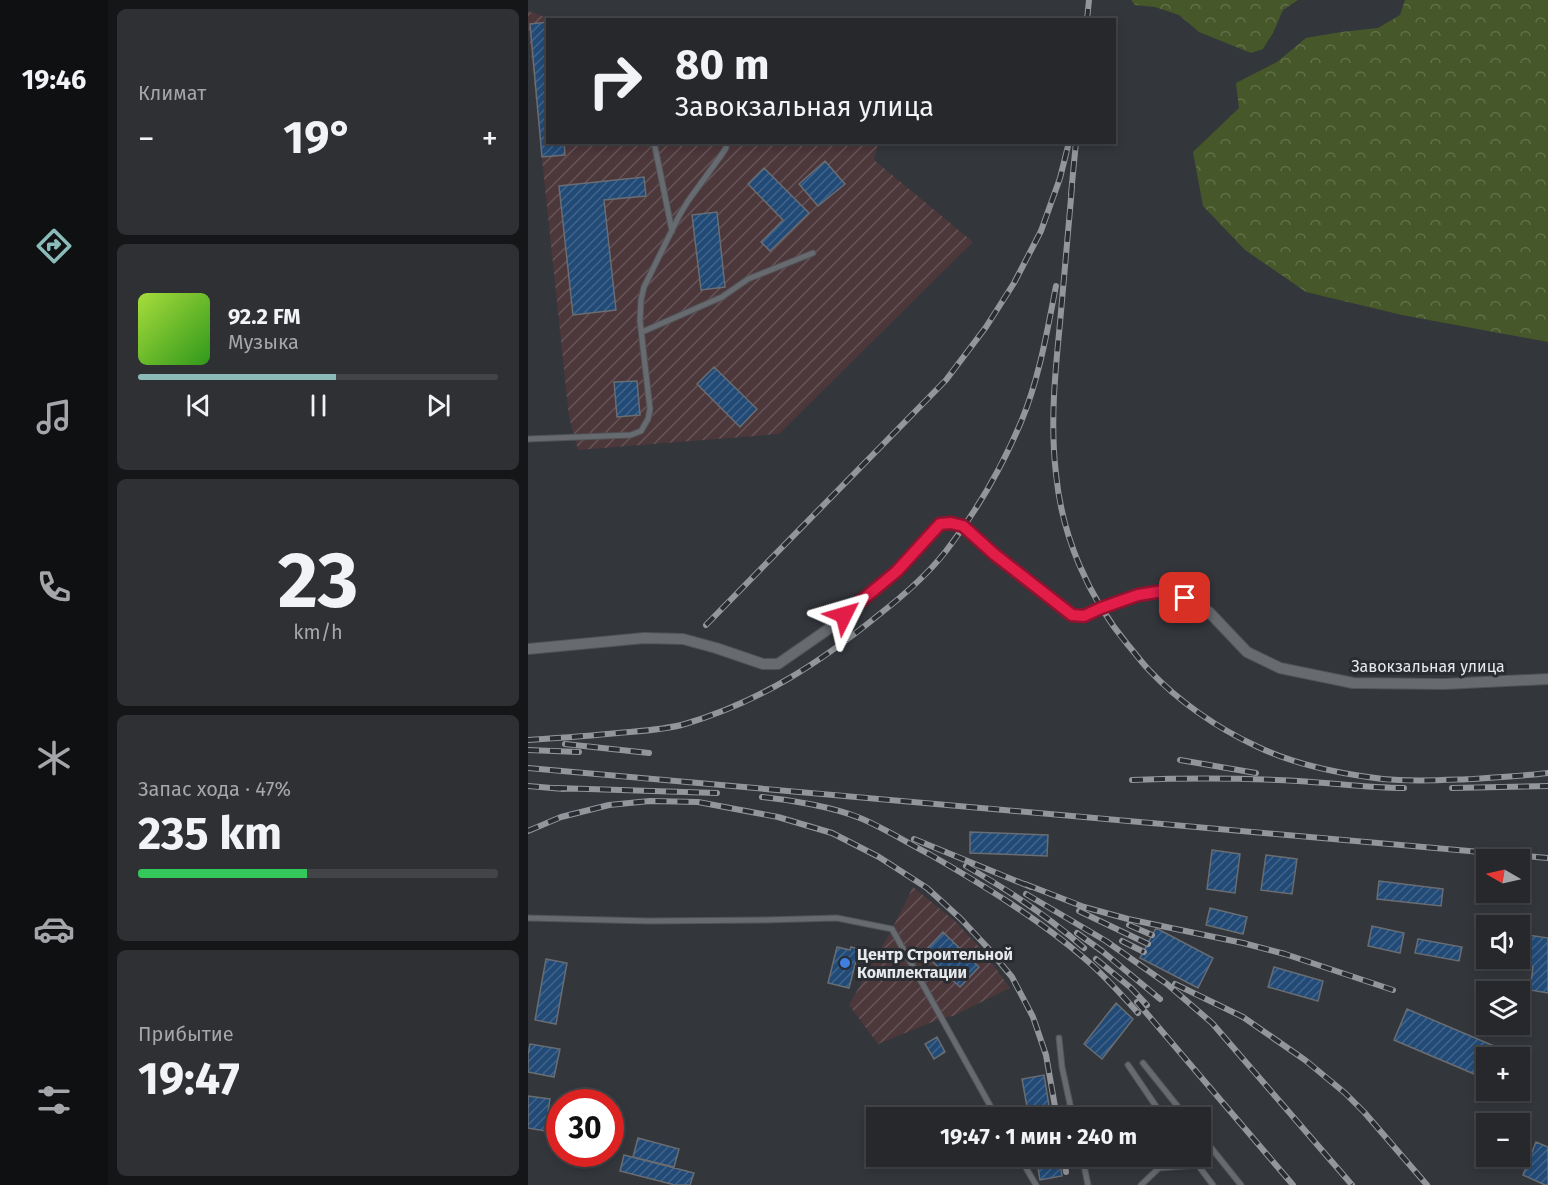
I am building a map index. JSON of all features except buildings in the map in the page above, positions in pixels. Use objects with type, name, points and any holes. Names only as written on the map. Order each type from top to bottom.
[{"type":"street","name":"Завокзальная улица","points":[[528,649],[644,638],[683,639],[763,664],[778,664],[827,630],[897,571],[940,524],[951,523],[963,526],[994,554],[1072,615],[1084,616],[1138,595],[1163,591],[1185,598],[1209,612],[1247,652],[1280,668],[1353,684],[1444,684],[1548,679]]},
{"type":"lane","points":[[656,144],[672,231]]},
{"type":"lane","points":[[528,439],[631,435],[641,431],[648,419],[650,409],[640,311],[644,287],[688,201],[726,148],[726,144]]},
{"type":"lane","points":[[642,332],[722,297],[748,279],[813,253]]},
{"type":"lane","points":[[528,918],[684,921],[837,918],[892,929],[991,1107]]},
{"type":"lane","points":[[1059,1038],[1062,1067],[1071,1107]]},
{"type":"lane","points":[[1143,1063],[1178,1107]]},
{"type":"lane","points":[[1128,1065],[1157,1107]]},
{"type":"lane","points":[[1211,1148],[1241,1185]]},
{"type":"lane","points":[[1025,1167],[1036,1185]]},
{"type":"lane","points":[[1084,1167],[1088,1185]]},
{"type":"lane","points":[[1141,1185],[1159,1168],[1172,1167]]},
{"type":"lane","points":[[1200,1167],[1213,1185]]},
{"type":"shaded area","points":[[528,11],[548,18],[546,18],[546,144],[878,144],[874,160],[973,242],[779,434],[578,450],[569,417]]},
{"type":"shaded area","points":[[913,887],[955,921],[983,951],[1010,988],[953,1016],[942,1018],[878,1044],[849,1005]]},
{"type":"green space","points":[[1131,0],[1298,0],[1283,10],[1263,49],[1251,53],[1199,32],[1179,15],[1155,7],[1135,5]]},
{"type":"green space","points":[[1405,0],[1548,0],[1548,342],[1402,315],[1306,292],[1245,250],[1203,206],[1193,152],[1239,108],[1236,83],[1277,62],[1306,38],[1378,28],[1400,15]]},
{"type":"railway","points":[[1087,18],[1089,0]]},
{"type":"railway","points":[[706,625],[946,380],[986,327],[1014,283],[1041,231],[1060,178],[1068,144]]},
{"type":"railway","points":[[1071,194],[1076,144]]},
{"type":"railway","points":[[1072,187],[1054,398],[1053,436],[1059,497],[1071,543],[1089,586],[1114,626],[1141,661],[1185,703],[1227,731],[1271,753],[1318,768],[1383,779],[1406,780],[1473,779],[1548,773]]},
{"type":"railway","points":[[528,740],[660,729],[712,715],[789,679],[836,648],[898,599],[924,576],[946,551],[988,489],[1005,456],[1033,389],[1056,286]]},
{"type":"railway","points":[[565,744],[649,753]]},
{"type":"railway","points":[[528,750],[579,752]]},
{"type":"railway","points":[[1180,760],[1256,773]]},
{"type":"railway","points":[[528,768],[1548,858]]},
{"type":"railway","points":[[1132,780],[1256,779],[1404,788]]},
{"type":"railway","points":[[528,786],[564,789]]},
{"type":"railway","points":[[1452,788],[1548,786]]},
{"type":"railway","points":[[556,788],[717,793]]},
{"type":"railway","points":[[762,797],[838,810],[878,826],[929,854],[1048,929],[1098,971],[1138,1013]]},
{"type":"railway","points":[[528,831],[561,817],[609,805],[650,801],[698,802],[778,817],[832,833],[879,857],[927,888],[961,919],[1012,977],[1033,1017],[1046,1055],[1055,1107]]},
{"type":"railway","points":[[914,839],[1031,887]]},
{"type":"railway","points":[[966,866],[1027,904],[1084,948]]},
{"type":"railway","points":[[1025,884],[1084,907],[1285,954],[1393,990]]},
{"type":"railway","points":[[1026,894],[1106,941],[1167,984],[1212,1023],[1352,1185]]},
{"type":"railway","points":[[1079,911],[1148,944]]},
{"type":"railway","points":[[1129,925],[1152,935]]},
{"type":"railway","points":[[1077,933],[1160,999]]},
{"type":"railway","points":[[1122,941],[1144,952]]},
{"type":"railway","points":[[1096,959],[1131,988],[1147,1005]]},
{"type":"railway","points":[[1175,984],[1243,1017],[1305,1060],[1364,1112],[1427,1185]]},
{"type":"railway","points":[[1137,1002],[1293,1185]]},
{"type":"railway","points":[[1065,1167],[1066,1172]]},
{"type":"place","name":"Центр Строительной Комплектации","points":[[845,963]]},
{"type":"route","points":[[844,615],[897,571],[940,524],[951,523],[963,526],[994,554],[1072,615],[1084,616],[1138,595],[1163,591],[1185,598]]}]
